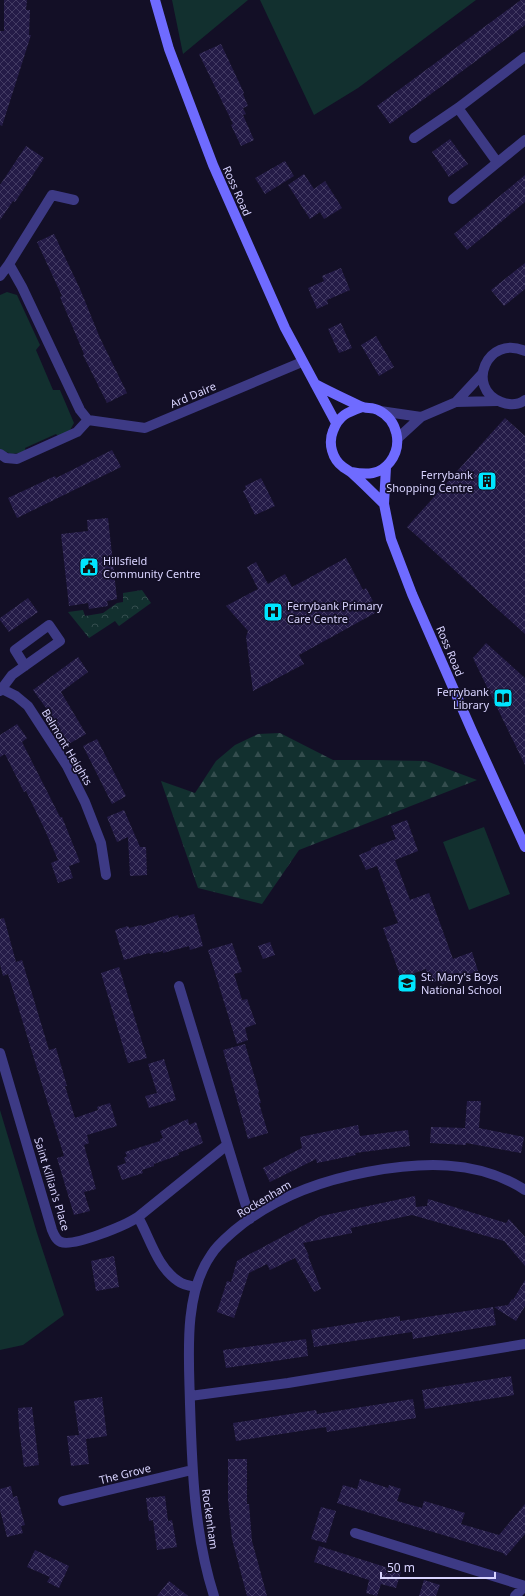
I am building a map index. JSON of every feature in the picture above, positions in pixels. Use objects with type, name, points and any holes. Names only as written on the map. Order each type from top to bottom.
[{"type":"main road","name":"Ross Road","points":[[154,0],[169,49],[213,165],[285,328],[336,423]]},
{"type":"main road","points":[[316,384],[362,407],[380,411],[391,420],[397,431],[397,450],[395,456],[386,467],[376,473],[368,475],[351,472]]},
{"type":"main road","points":[[362,407],[347,412],[336,423],[331,436],[331,446],[334,457],[342,466],[351,472],[384,504]]},
{"type":"main road","name":"Ross Road","points":[[386,467],[384,504],[391,540],[412,594],[525,847]]},
{"type":"street","points":[[414,138],[524,61]]},
{"type":"street","points":[[458,108],[497,162]]},
{"type":"street","points":[[453,199],[525,140]]},
{"type":"street","points":[[0,454],[6,458],[17,458],[77,432],[88,420],[80,410],[22,287],[3,271],[52,195],[74,200]]},
{"type":"street","points":[[525,351],[515,347],[498,351],[490,356],[485,364],[483,373],[483,381],[486,389],[490,396],[497,401],[505,404],[514,404],[525,400]]},
{"type":"street","name":"Ard Daire","points":[[88,420],[145,428],[302,362]]},
{"type":"street","points":[[456,402],[483,373]]},
{"type":"street","points":[[398,438],[421,417],[456,402],[497,401]]},
{"type":"street","points":[[380,411],[421,417]]},
{"type":"street","name":"Belmont Heights","points":[[25,666],[12,676],[1,690],[16,696],[28,706],[67,766],[85,802],[101,843],[106,876]]},
{"type":"street","points":[[179,986],[250,1219]]},
{"type":"street","name":"Saint Killian's Place","points":[[0,1053],[52,1230],[56,1239],[64,1243],[74,1242],[119,1228],[138,1217],[227,1145]]},
{"type":"street","name":"Rockenham","points":[[214,1596],[202,1550],[195,1505],[192,1470],[190,1396],[190,1326],[196,1287],[202,1270],[212,1253],[229,1236],[250,1219],[284,1198],[320,1183],[362,1173],[401,1167],[435,1165],[472,1168],[484,1170],[505,1178],[525,1190]]},
{"type":"street","points":[[138,1217],[156,1253],[168,1272],[178,1281],[196,1287]]},
{"type":"street","points":[[190,1396],[288,1383],[525,1344]]},
{"type":"street","name":"The Grove","points":[[64,1501],[192,1470]]},
{"type":"street","points":[[355,1533],[525,1586]]},
{"type":"street","points":[[514,1596],[525,1586]]},
{"type":"green space","points":[[172,0],[248,0],[183,54]]},
{"type":"green space","points":[[260,0],[476,0],[358,88],[314,115]]},
{"type":"green space","points":[[7,292],[17,295],[40,345],[36,350],[53,390],[60,390],[74,423],[69,432],[59,437],[56,434],[25,448],[26,452],[12,454],[0,450],[0,295]]},
{"type":"green space","points":[[142,590],[151,603],[119,626],[115,621],[89,638],[68,612],[83,610],[85,616],[103,613],[117,603],[123,602],[123,593]]},
{"type":"green space","points":[[280,733],[333,760],[426,761],[477,780],[299,850],[262,904],[198,888],[161,781],[195,793],[216,761],[235,745],[258,734]]},
{"type":"green space","points":[[484,827],[510,894],[469,910],[443,842]]},
{"type":"green space","points":[[0,1110],[37,1233],[64,1315],[23,1345],[0,1350]]},
{"type":"building","points":[[4,0],[27,0],[26,10],[30,10],[29,35],[31,35],[2,126],[0,125],[0,31],[4,31]]},
{"type":"building","points":[[521,0],[525,0],[525,25],[390,124],[377,106]]},
{"type":"building","points":[[221,44],[244,93],[243,94],[248,106],[243,108],[246,114],[243,115],[254,140],[241,146],[231,125],[233,124],[199,54]]},
{"type":"building","points":[[450,139],[468,164],[449,177],[432,152]]},
{"type":"building","points":[[26,146],[44,158],[15,202],[13,201],[0,220],[0,185]]},
{"type":"building","points":[[285,161],[294,176],[265,194],[255,178]]},
{"type":"building","points":[[304,174],[314,189],[325,181],[342,208],[324,219],[320,212],[310,219],[288,185]]},
{"type":"building","points":[[525,175],[525,202],[467,250],[454,234]]},
{"type":"building","points":[[54,234],[80,289],[100,338],[127,393],[107,403],[83,355],[84,354],[60,297],[62,296],[37,242]]},
{"type":"building","points":[[525,263],[525,289],[504,306],[491,290]]},
{"type":"building","points":[[341,268],[350,290],[327,300],[328,304],[317,309],[308,288],[324,281],[322,276]]},
{"type":"building","points":[[341,323],[352,348],[339,353],[328,329]]},
{"type":"building","points":[[376,336],[394,367],[379,376],[361,345]]},
{"type":"building","name":"Ferrybank Shopping Centre","points":[[505,418],[525,436],[525,634],[407,527]]},
{"type":"building","points":[[112,450],[121,467],[17,518],[8,498],[55,476],[56,478]]},
{"type":"building","points":[[261,478],[275,506],[255,515],[243,491],[246,489],[245,486]]},
{"type":"building","name":"Hillsfield Community Centre","points":[[108,518],[117,599],[107,601],[108,606],[89,609],[88,603],[69,606],[61,534],[88,531],[87,520]]},
{"type":"building","points":[[346,558],[363,590],[366,588],[373,601],[370,602],[375,613],[299,655],[304,664],[253,691],[246,637],[248,631],[226,606],[258,589],[247,567],[256,562],[268,584],[285,574],[292,587]]},
{"type":"building","points":[[28,598],[38,612],[9,632],[0,618]]},
{"type":"building","points":[[486,643],[525,678],[525,765],[473,658]]},
{"type":"building","points":[[78,657],[88,672],[61,692],[86,734],[67,745],[52,720],[54,719],[33,690]]},
{"type":"building","points":[[17,724],[27,738],[22,742],[60,817],[62,817],[80,862],[69,866],[73,878],[58,883],[51,863],[58,860],[44,828],[26,791],[24,792],[5,754],[0,757],[0,735]]},
{"type":"building","points":[[97,739],[126,796],[112,804],[83,746]]},
{"type":"building","points":[[124,810],[140,847],[146,847],[147,875],[130,876],[128,837],[117,842],[107,817]]},
{"type":"building","points":[[407,820],[418,851],[395,860],[410,900],[429,893],[453,959],[472,952],[478,971],[442,984],[440,980],[431,983],[426,969],[401,978],[383,928],[398,923],[377,866],[366,870],[359,855],[371,850],[371,848],[396,839],[391,826]]},
{"type":"building","points":[[194,914],[203,946],[190,950],[189,946],[163,953],[163,951],[149,953],[124,960],[115,930],[128,926],[129,928],[142,926],[178,915],[179,918]]},
{"type":"building","points":[[4,918],[16,962],[22,960],[49,1050],[56,1048],[67,1086],[65,1086],[75,1118],[98,1110],[97,1107],[110,1103],[117,1126],[87,1135],[89,1143],[84,1145],[96,1189],[84,1192],[90,1211],[74,1215],[57,1158],[64,1156],[8,974],[3,976],[0,964],[0,919]]},
{"type":"building","points":[[270,942],[275,955],[263,959],[258,946]]},
{"type":"building","points":[[232,943],[242,972],[234,974],[242,1000],[247,999],[256,1024],[245,1028],[248,1040],[237,1044],[208,950]]},
{"type":"building","points":[[119,967],[147,1058],[128,1063],[101,973]]},
{"type":"building","points":[[245,1044],[259,1092],[261,1103],[259,1103],[268,1133],[248,1139],[223,1050]]},
{"type":"building","points":[[164,1059],[176,1100],[149,1108],[145,1096],[157,1093],[148,1064]]},
{"type":"building","points":[[467,1101],[481,1101],[479,1128],[524,1137],[521,1153],[466,1143],[466,1145],[430,1143],[431,1127],[465,1128]]},
{"type":"building","points":[[188,1119],[189,1125],[196,1122],[203,1143],[178,1153],[179,1155],[142,1170],[143,1173],[122,1180],[117,1166],[126,1163],[124,1158],[127,1156],[125,1152],[160,1141],[160,1139],[163,1138],[160,1131]]},
{"type":"building","points":[[358,1125],[360,1136],[408,1130],[410,1146],[355,1153],[356,1155],[317,1163],[316,1159],[270,1182],[263,1168],[302,1148],[300,1137]]},
{"type":"building","points":[[415,1196],[416,1207],[427,1206],[428,1199],[506,1223],[509,1219],[525,1237],[525,1266],[504,1241],[412,1215],[351,1228],[352,1233],[303,1243],[321,1289],[314,1292],[295,1258],[270,1270],[267,1264],[249,1273],[234,1318],[217,1312],[227,1281],[231,1282],[237,1261],[321,1216]]},
{"type":"building","points":[[114,1256],[119,1287],[96,1291],[91,1261]]},
{"type":"building","points":[[525,1280],[525,1306],[516,1321],[494,1307],[508,1305],[512,1299],[513,1300]]},
{"type":"building","points":[[493,1307],[496,1325],[413,1339],[412,1332],[314,1347],[311,1330],[400,1316],[400,1321]]},
{"type":"building","points":[[306,1339],[308,1356],[226,1368],[223,1350]]},
{"type":"building","points":[[511,1376],[514,1395],[425,1409],[422,1390]]},
{"type":"building","points":[[102,1397],[107,1436],[86,1439],[89,1464],[71,1466],[67,1436],[79,1435],[74,1401]]},
{"type":"building","points":[[413,1399],[416,1418],[327,1432],[326,1427],[236,1441],[233,1423],[316,1410],[317,1414]]},
{"type":"building","points":[[32,1407],[39,1465],[24,1467],[18,1408]]},
{"type":"building","points":[[228,1459],[247,1459],[247,1504],[249,1504],[252,1541],[267,1596],[247,1596],[232,1539],[228,1499]]},
{"type":"building","points":[[360,1479],[388,1488],[389,1485],[401,1489],[397,1501],[422,1508],[424,1501],[465,1513],[461,1524],[499,1535],[525,1504],[525,1534],[506,1556],[503,1553],[337,1503],[343,1485],[357,1489]]},
{"type":"building","points":[[11,1486],[13,1497],[17,1496],[25,1525],[21,1526],[23,1533],[7,1537],[0,1510],[0,1489]]},
{"type":"building","points":[[165,1496],[168,1521],[172,1520],[177,1547],[157,1550],[153,1520],[149,1521],[146,1498]]},
{"type":"building","points":[[321,1507],[336,1511],[326,1543],[311,1539]]},
{"type":"building","points":[[319,1546],[401,1572],[396,1588],[381,1584],[377,1596],[366,1593],[369,1580],[314,1562]]},
{"type":"building","points":[[35,1550],[69,1566],[59,1588],[47,1582],[50,1577],[27,1567]]},
{"type":"building","points":[[424,1580],[440,1585],[436,1596],[419,1596]]},
{"type":"building","points":[[169,1581],[188,1596],[157,1596]]},
{"type":"place","name":"Ferrybank Shopping Centre","points":[[487,481]]},
{"type":"place","name":"Hillsfield Community Centre","points":[[89,567]]},
{"type":"place","name":"Ferrybank Primary Care Centre","points":[[273,612]]},
{"type":"place","name":"Ferrybank Library","points":[[503,698]]},
{"type":"place","name":"St. Mary's Boys National School","points":[[407,983]]}]
